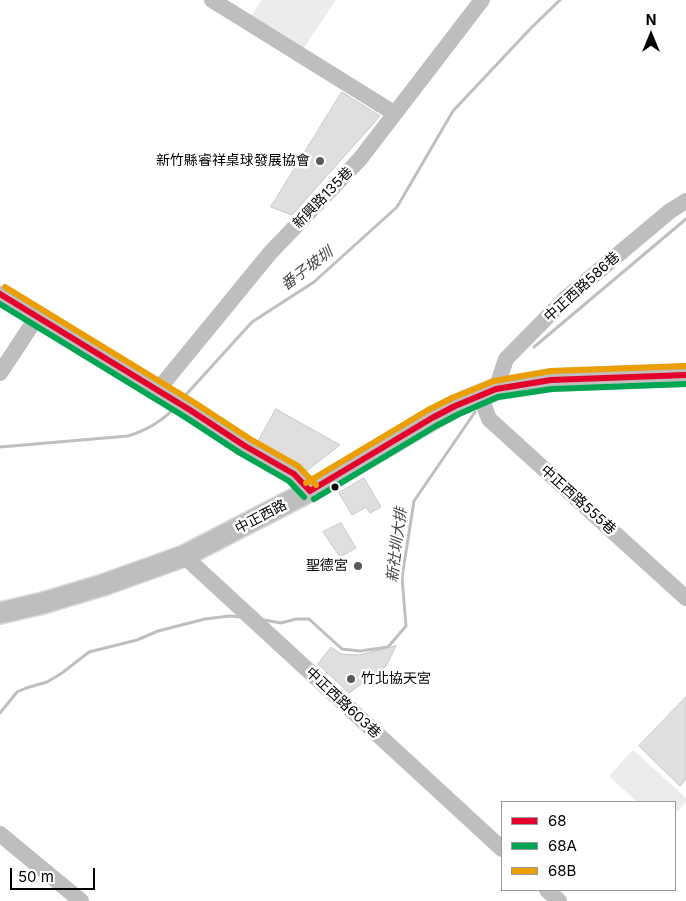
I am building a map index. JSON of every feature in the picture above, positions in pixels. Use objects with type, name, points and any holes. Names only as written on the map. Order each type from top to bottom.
[{"type":"main road","name":"中正西路","points":[[0,613],[43,603],[103,585],[144,572],[184,556],[310,491],[432,418],[488,392],[551,380],[686,375]]},
{"type":"street","points":[[212,0],[291,47],[394,113]]},
{"type":"street","name":"新興路135巷","points":[[157,391],[270,253],[360,159],[482,0]]},
{"type":"street","name":"中正西路586巷","points":[[488,392],[506,359],[565,299],[670,211],[686,201]]},
{"type":"street","points":[[0,294],[190,410],[245,446],[294,474],[310,491]]},
{"type":"street","points":[[0,373],[37,317]]},
{"type":"street","name":"中正西路555巷","points":[[488,392],[489,419],[686,598]]},
{"type":"street","name":"中正西路603巷","points":[[184,556],[501,848]]},
{"type":"street","points":[[0,834],[81,901]]},
{"type":"street","points":[[548,891],[559,901]]},
{"type":"shaded area","points":[[262,0],[336,0],[303,49],[251,16]]},
{"type":"shaded area","points":[[633,750],[686,798],[686,802],[676,813],[676,801],[636,801],[609,776]]},
{"type":"building","name":"新竹縣睿祥桌球發展協會","points":[[342,92],[380,116],[292,215],[271,207]]},
{"type":"building","points":[[276,409],[340,445],[305,472],[299,465],[258,442]]},
{"type":"building","points":[[364,478],[381,507],[370,513],[366,507],[352,515],[339,493]]},
{"type":"building","points":[[341,523],[356,548],[340,557],[323,532]]},
{"type":"building","name":"竹北協天宮","points":[[396,646],[386,666],[349,693],[318,664],[331,647],[341,654],[359,655]]},
{"type":"building","points":[[686,697],[686,779],[680,786],[639,746]]},
{"type":"waterway","name":"番子坡圳","points":[[183,398],[252,322],[314,282],[397,207],[453,111],[560,0]]},
{"type":"waterway","name":"新社圳大排","points":[[534,347],[686,219]]},
{"type":"waterway","name":"番子坡圳","points":[[0,447],[128,436],[154,425],[175,407]]},
{"type":"waterway","name":"新社圳大排","points":[[264,620],[281,623],[296,619],[309,619],[342,649],[360,651],[388,647],[406,626],[402,577],[414,501],[475,412]]},
{"type":"waterway","name":"新社圳大排","points":[[0,713],[17,692],[47,682],[89,652],[137,640],[158,631],[205,619],[230,616],[239,617]]},
{"type":"transit line","name":"68B","points":[[5,287],[195,403],[250,439],[298,466],[316,485]]},
{"type":"transit line","name":"68","points":[[0,294],[190,410],[245,446],[294,474],[310,491]]},
{"type":"transit line","name":"68A","points":[[0,304],[185,417],[240,453],[289,481],[304,497]]},
{"type":"transit line","name":"68B","points":[[306,483],[428,410],[494,381],[551,371],[686,366]]},
{"type":"transit line","name":"68","points":[[310,491],[432,418],[496,389],[551,380],[686,375]]},
{"type":"transit line","name":"68A","points":[[314,499],[436,426],[498,397],[552,389],[686,384]]},
{"type":"place","name":"新竹縣睿祥桌球發展協會","points":[[320,161]]},
{"type":"place","name":"聖德宮","points":[[358,566]]},
{"type":"place","name":"竹北協天宮","points":[[351,679]]}]
